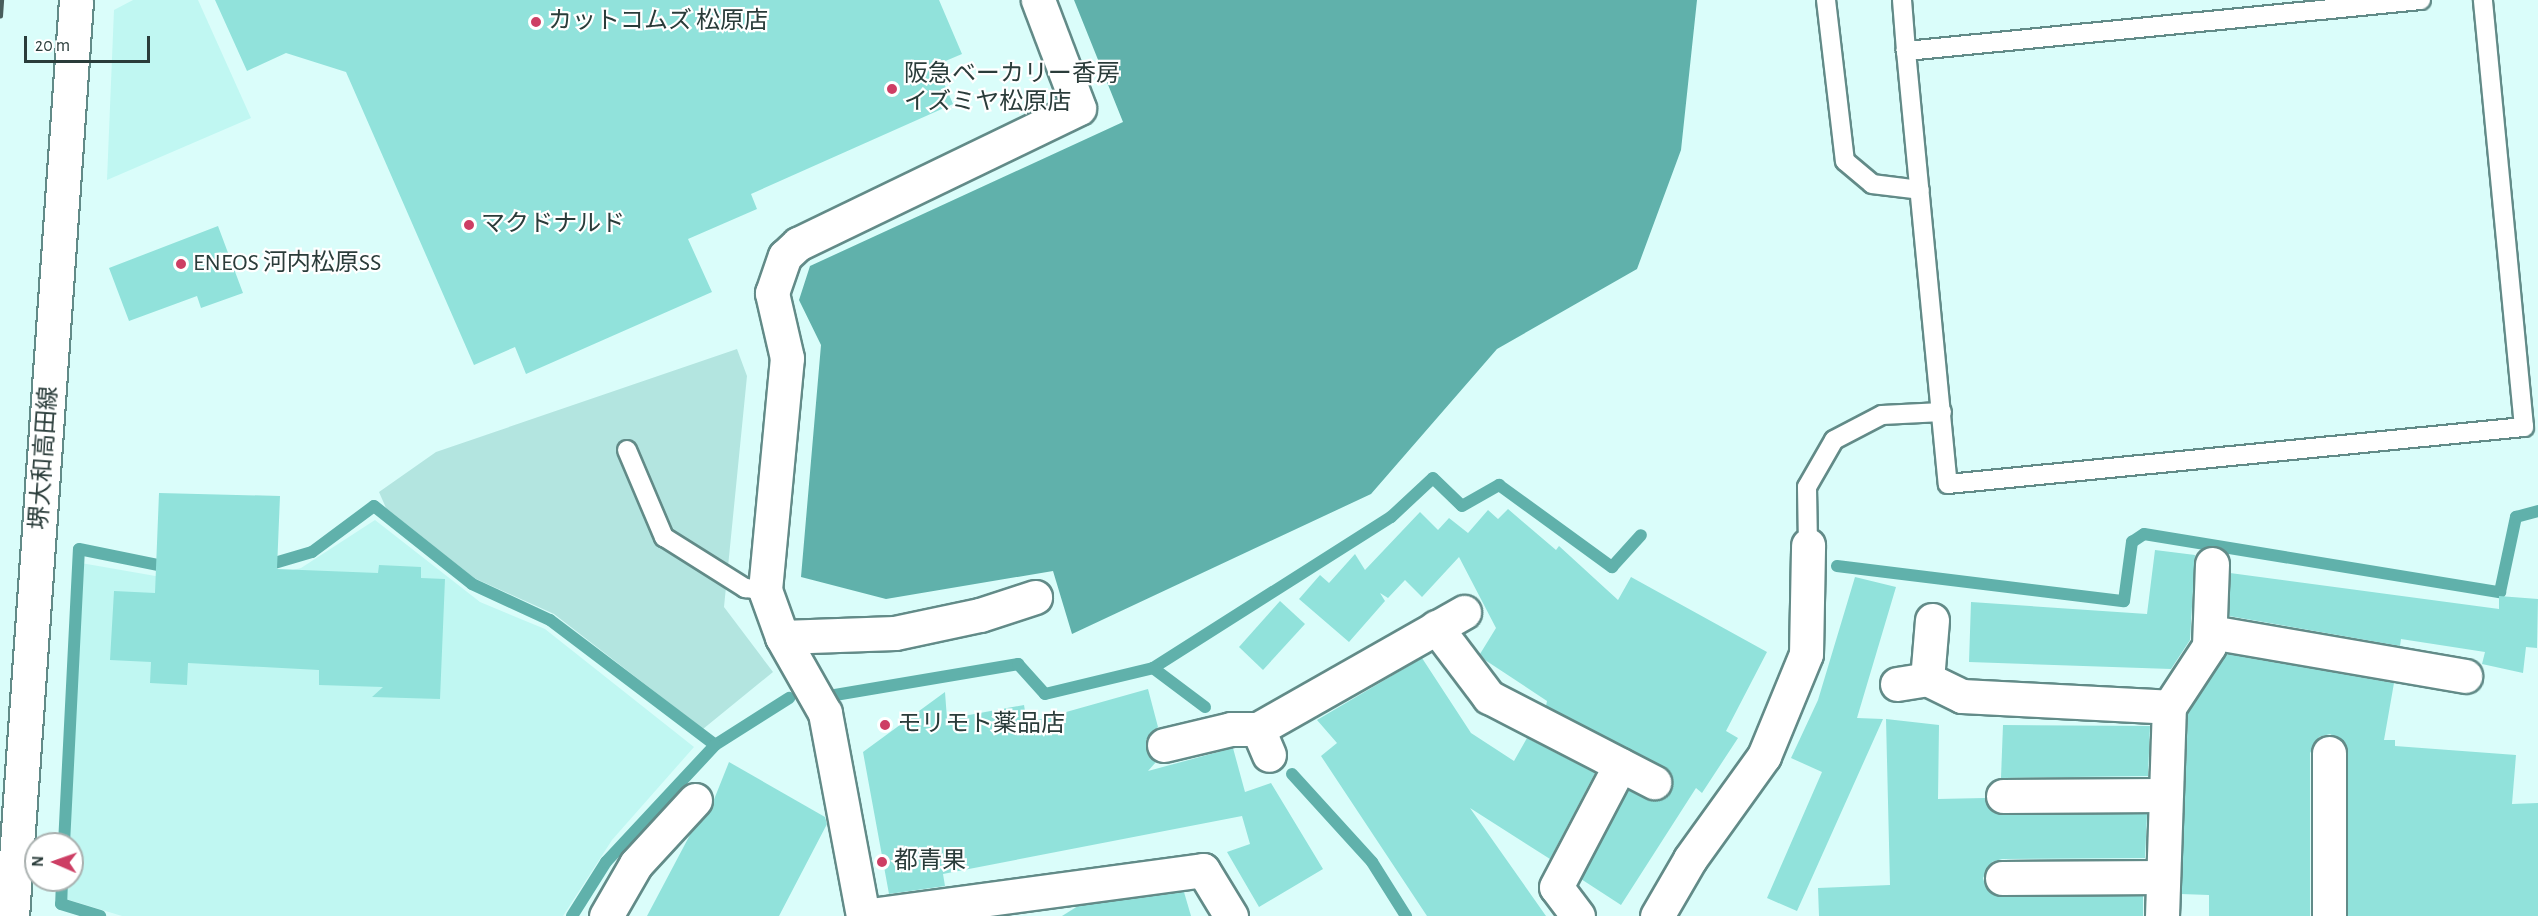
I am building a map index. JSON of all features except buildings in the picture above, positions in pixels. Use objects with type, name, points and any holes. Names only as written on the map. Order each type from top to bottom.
[{"type":"street","name":"堺大和高田線","points":[[12,916],[76,0]]},
{"type":"street","points":[[1038,0],[1079,108],[798,244],[776,273],[774,314],[788,358],[765,590],[782,638],[825,713],[863,916],[1203,870],[1231,916]]},
{"type":"street","points":[[1657,916],[1690,859],[1764,756],[1806,654],[1808,545]]},
{"type":"street","points":[[2162,916],[2162,795],[2169,707],[2209,646],[2212,564]]},
{"type":"street","points":[[782,638],[895,633],[980,615],[1035,597]]},
{"type":"street","points":[[1164,745],[1231,729],[1263,742],[1450,619],[1489,697],[1654,782]]},
{"type":"street","points":[[1932,620],[1912,682],[1962,696],[2169,707]]},
{"type":"street","points":[[2211,633],[2465,676]]},
{"type":"street","points":[[2329,753],[2329,916]]},
{"type":"street","points":[[1578,916],[1556,887],[1620,765]]},
{"type":"street","points":[[2003,796],[2162,795]]},
{"type":"street","points":[[606,916],[636,864],[694,800]]},
{"type":"street","points":[[2002,878],[2162,877]]},
{"type":"lane","points":[[1826,0],[1845,160],[1872,184],[1920,190]]},
{"type":"lane","points":[[1902,0],[1948,484],[2524,427],[2483,0]]},
{"type":"lane","points":[[1906,51],[2421,0]]},
{"type":"lane","points":[[1808,545],[1807,487],[1834,440],[1882,415],[1942,412]]},
{"type":"lane","points":[[627,450],[664,537],[745,588],[765,590]]},
{"type":"shaded area","points":[[133,0],[198,0],[251,118],[107,180],[114,10]]},
{"type":"shaded area","points":[[1074,0],[1697,0],[1681,150],[1637,269],[1497,349],[1371,494],[1072,634],[1053,571],[886,599],[801,577],[821,345],[799,300],[810,266],[1123,122]]},
{"type":"shaded area","points":[[737,349],[747,376],[724,607],[773,672],[703,729],[554,614],[474,578],[386,508],[379,492],[436,452]]},
{"type":"shaded area","points":[[375,520],[480,602],[545,629],[694,747],[612,840],[563,916],[122,916],[66,899],[66,892],[84,892],[84,832],[70,832],[81,563],[167,578],[260,578],[301,568]]},
{"type":"waterway","points":[[1153,668],[1391,517],[1433,478],[1462,506],[1499,485],[1612,567],[1641,535]]},
{"type":"waterway","points":[[261,567],[312,552],[374,506],[472,584],[550,620],[715,745],[789,698]]},
{"type":"waterway","points":[[1837,566],[2124,601],[2132,542],[2144,534],[2500,592],[2516,517],[2538,511]]},
{"type":"waterway","points":[[65,832],[79,549],[172,568]]},
{"type":"waterway","points":[[835,695],[1018,664],[1045,694],[1153,668],[1205,707]]},
{"type":"waterway","points":[[572,916],[606,862],[715,745]]},
{"type":"waterway","points":[[1292,774],[1372,862],[1406,916]]},
{"type":"waterway","points":[[62,892],[61,904],[100,916]]},
{"type":"railway","points":[[0,16],[1,0]]},
{"type":"place","name":"カットコムズ 松原店","points":[[536,22]]},
{"type":"place","name":"阪急ベーカリー香房 イズミヤ松原店","points":[[892,89]]},
{"type":"place","name":"マクドナルド","points":[[469,225]]},
{"type":"place","name":"ENEOS 河内松原SS","points":[[181,264]]},
{"type":"place","name":"モリモト薬品店","points":[[885,725]]},
{"type":"place","name":"都青果","points":[[882,862]]}]
